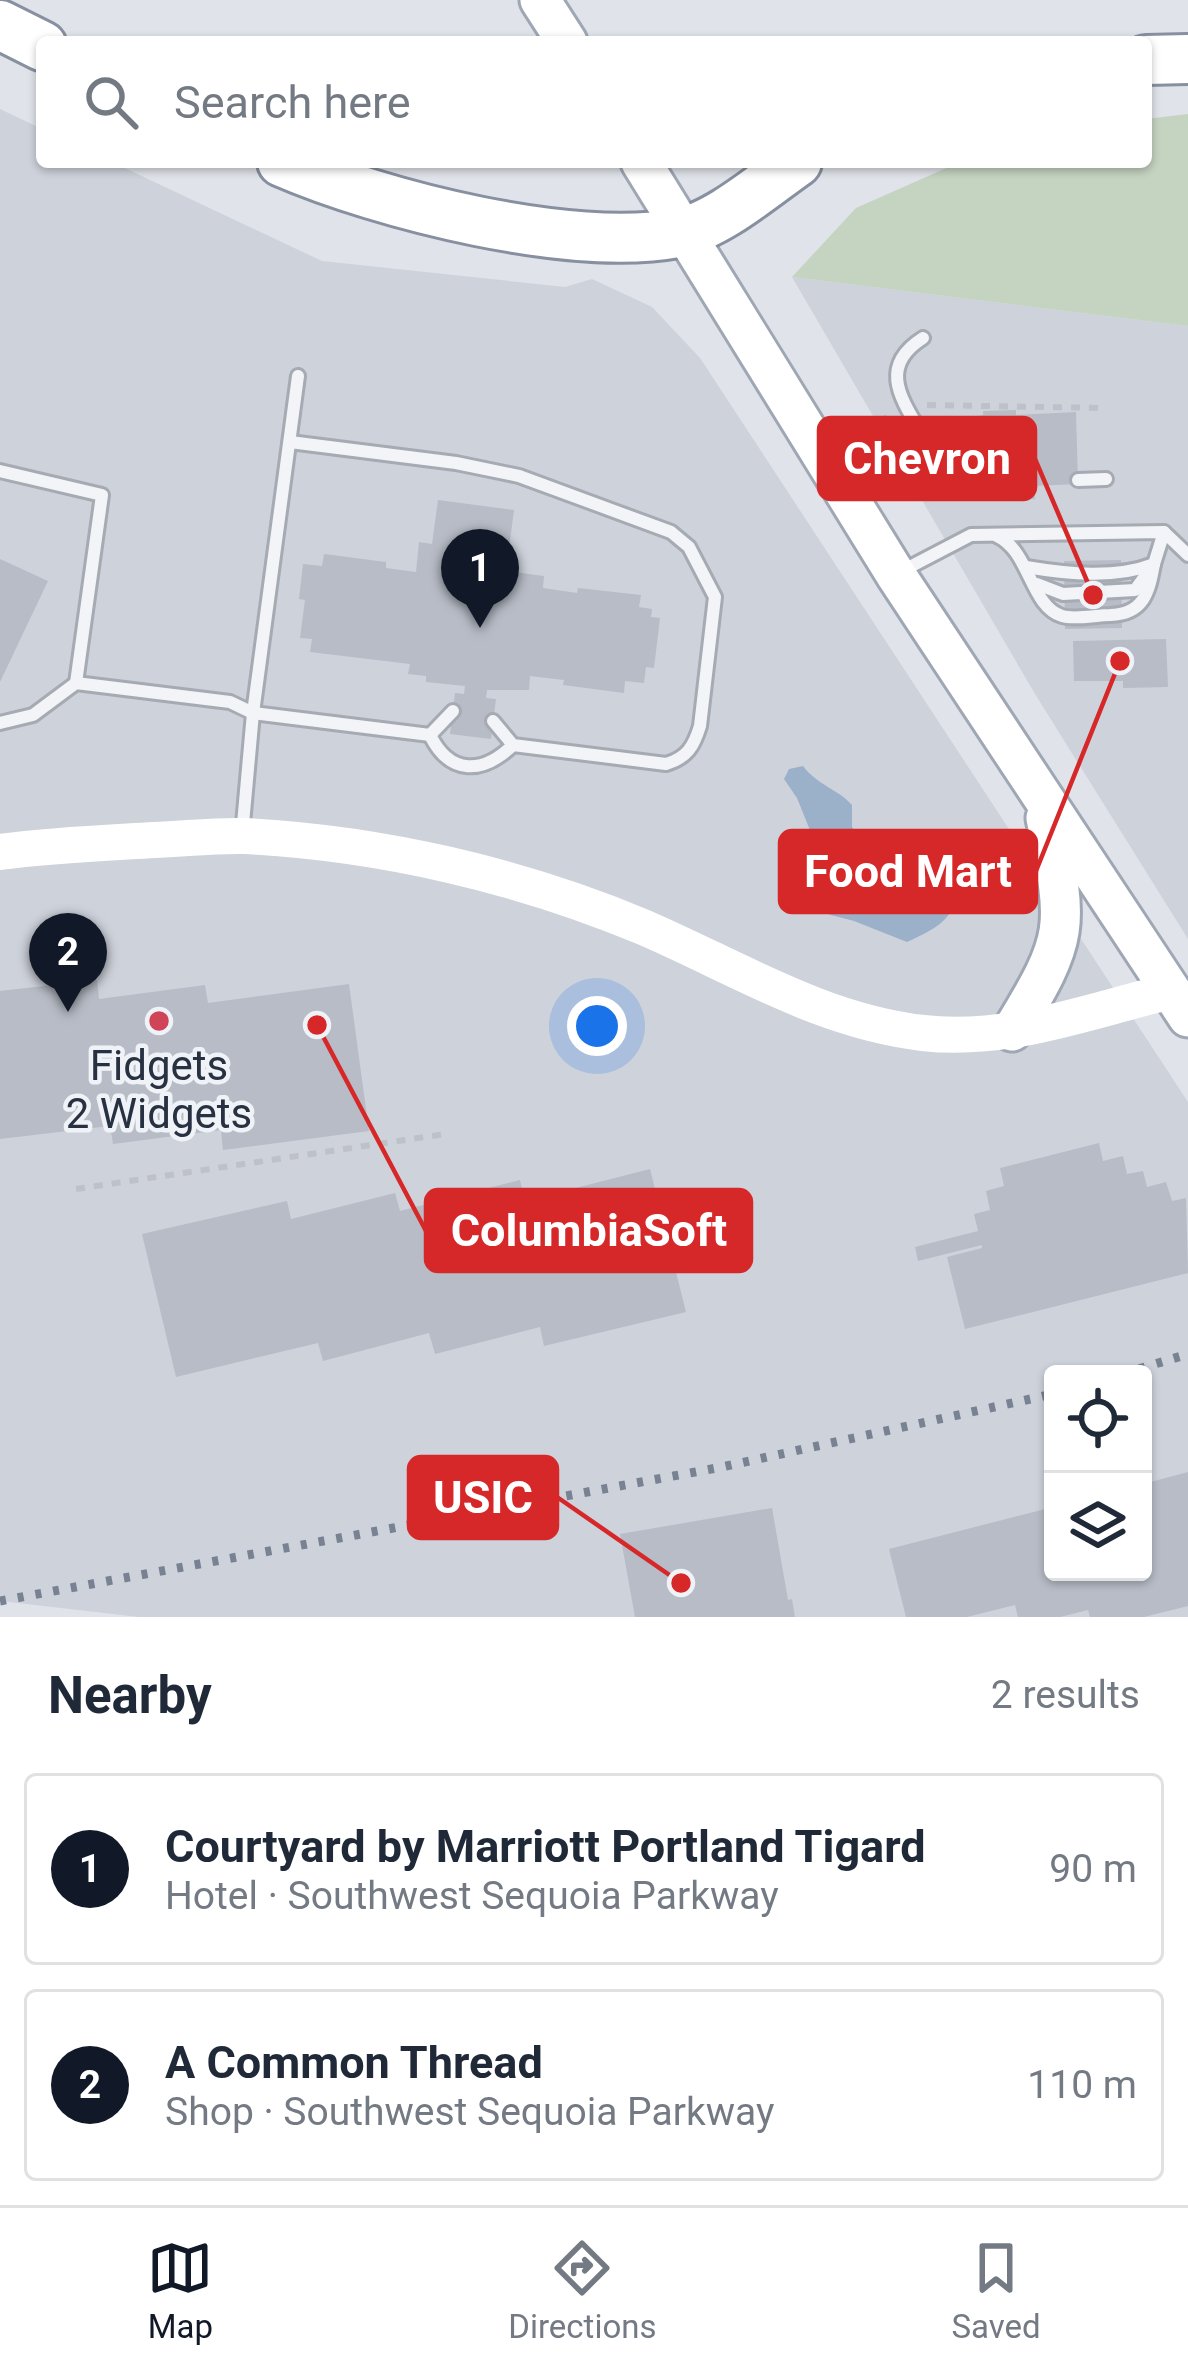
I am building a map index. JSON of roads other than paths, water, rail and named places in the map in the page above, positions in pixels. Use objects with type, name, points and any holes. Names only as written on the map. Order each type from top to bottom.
[{"type":"highway","points":[[0,25],[36,43]]},
{"type":"highway","points":[[1152,60],[1188,59]]},
{"type":"highway","points":[[301,168],[443,214],[608,237],[682,232],[737,205],[788,168]]},
{"type":"main road","points":[[540,0],[563,36]]},
{"type":"main road","points":[[645,168],[896,574],[1180,1004]]},
{"type":"main road","points":[[1012,1031],[1048,970],[1062,932],[1064,907],[1043,801]]},
{"type":"street","points":[[0,852],[242,836],[399,855],[550,893],[643,928],[778,993],[876,1024],[925,1033],[1012,1031],[1180,1004]]},
{"type":"lane","points":[[923,338],[909,347],[896,382],[942,470],[956,482]]},
{"type":"lane","points":[[242,836],[253,713],[298,376]]},
{"type":"lane","points":[[290,442],[456,463],[519,476],[671,532],[689,547],[715,597],[700,726],[681,760],[667,764],[513,745],[494,722]]},
{"type":"lane","points":[[0,471],[102,495],[76,683]]},
{"type":"lane","points":[[1078,480],[1106,479]]},
{"type":"lane","points":[[896,574],[971,536],[1164,532],[1188,556]]},
{"type":"lane","points":[[1029,574],[1063,594],[1124,593],[1146,580],[1164,532]]},
{"type":"lane","points":[[994,535],[1011,542],[1048,606],[1062,616],[1125,615],[1140,607],[1149,591],[1154,563]]},
{"type":"lane","points":[[1029,574],[1135,571],[1154,563]]},
{"type":"lane","points":[[0,723],[33,715],[76,683],[230,702],[253,713],[430,736]]},
{"type":"lane","points":[[430,736],[453,711]]},
{"type":"lane","points":[[430,736],[438,753],[455,764],[480,767],[496,761],[513,745]]},
{"type":"water","points":[[803,766],[852,805],[852,827],[866,846],[955,888],[953,908],[942,922],[907,942],[800,904],[788,885],[790,874],[818,850],[784,779],[789,769]]},
{"type":"railway","points":[[1152,1365],[1188,1354]]},
{"type":"railway","points":[[0,1601],[722,1467],[1044,1396]]},
{"type":"place","name":"Chevron","points":[[1093,595]]},
{"type":"place","name":"Courtyard by Marriott Portland Tigard","points":[[480,628]]},
{"type":"place","name":"Food Mart","points":[[1120,661]]},
{"type":"place","name":"A Common Thread","points":[[68,1012]]},
{"type":"place","name":"Fidgets 2 Widgets","points":[[159,1021]]},
{"type":"place","name":"ColumbiaSoft","points":[[317,1025]]},
{"type":"place","name":"USIC","points":[[681,1583]]}]
